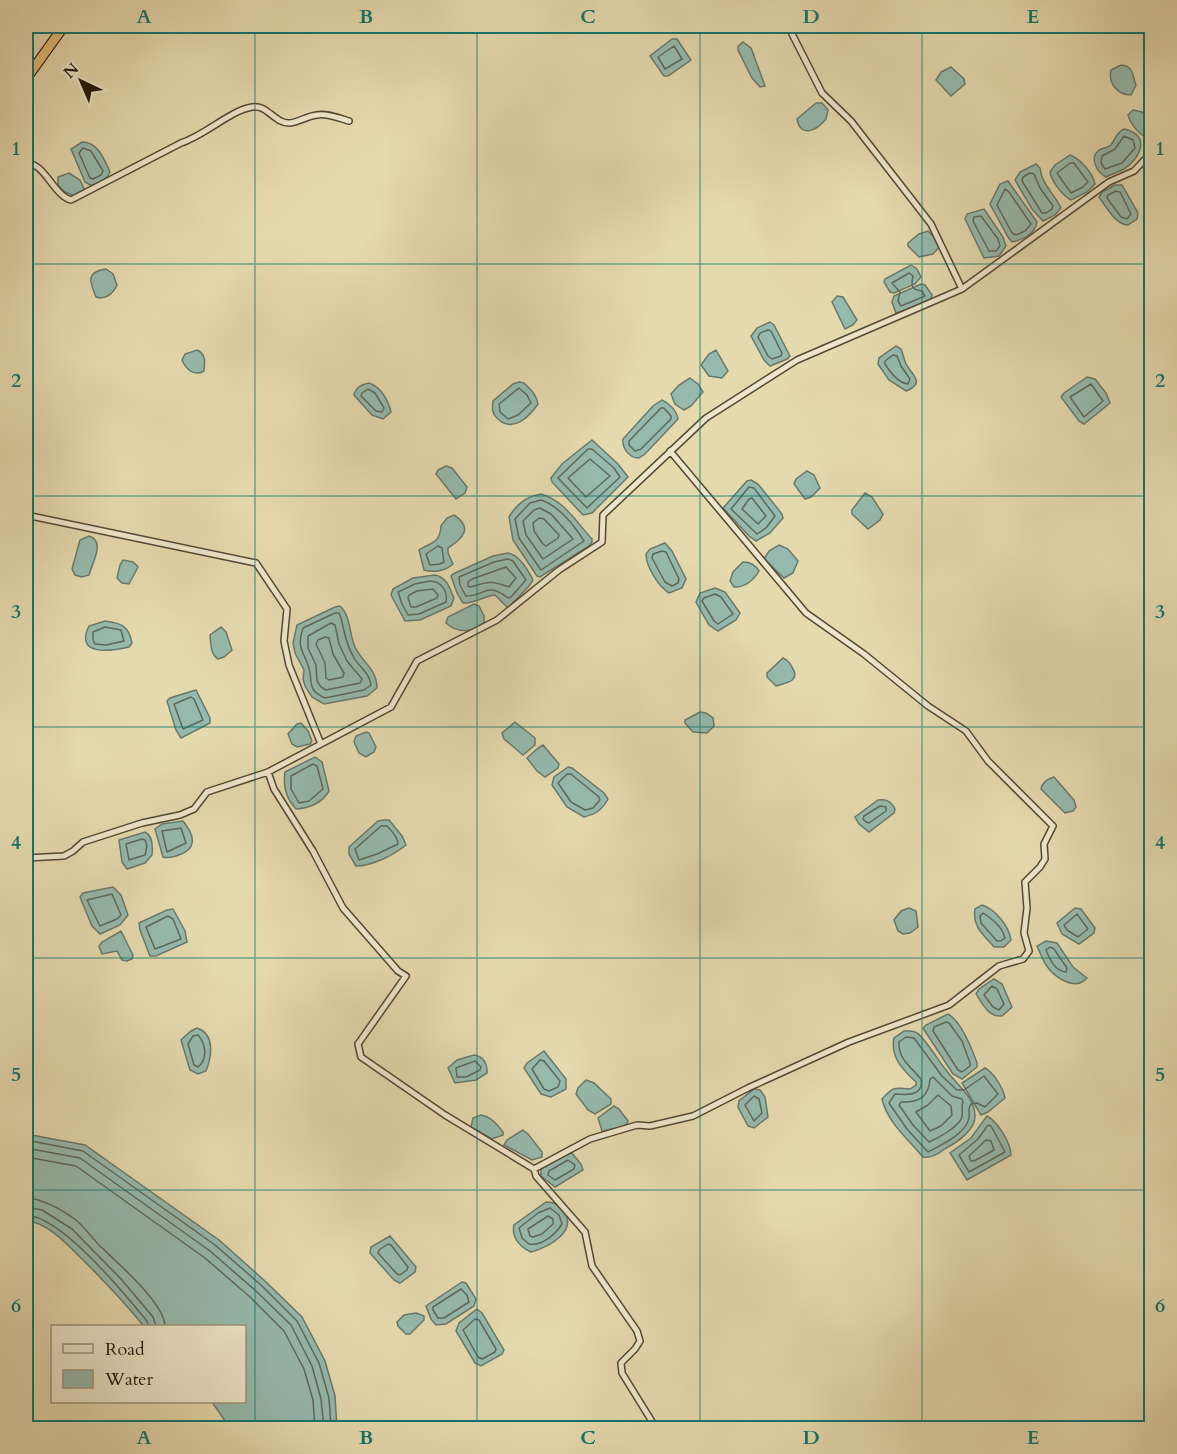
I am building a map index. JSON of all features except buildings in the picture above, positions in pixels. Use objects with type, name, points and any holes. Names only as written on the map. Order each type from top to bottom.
[{"type":"highway","points":[[26,79],[64,26]]},
{"type":"street","points":[[788,26],[822,93],[851,121],[931,224],[962,289]]},
{"type":"street","points":[[26,164],[32,163],[38,166],[63,197],[71,201],[173,147],[194,139],[253,106],[261,107],[282,123],[292,123],[317,114],[349,121]]},
{"type":"street","points":[[26,858],[64,856],[82,842],[180,815],[194,808],[207,792],[268,772],[391,707],[417,661],[497,620],[559,570],[602,542],[603,515],[706,418],[797,360],[962,289],[1109,182],[1134,171],[1152,152]]},
{"type":"street","points":[[534,1168],[590,1138],[638,1125],[650,1126],[693,1116],[849,1042],[949,1005],[999,966],[1023,958],[1029,951],[1024,933],[1027,908],[1025,882],[1045,859],[1044,844],[1053,826],[988,761],[966,731],[928,706],[864,654],[806,613],[670,451]]},
{"type":"street","points":[[26,515],[256,563],[287,609],[284,641],[290,665],[321,744]]},
{"type":"street","points":[[268,772],[274,789],[318,861],[343,908],[398,971],[406,976],[358,1044],[361,1057],[445,1115],[534,1168],[536,1176],[585,1232],[592,1266],[638,1331],[640,1341],[621,1363],[622,1373],[656,1428]]},
{"type":"water","points":[[672,39],[677,39],[691,60],[668,76],[664,76],[650,56]]},
{"type":"water","points":[[743,42],[751,48],[765,86],[760,87],[752,78],[738,50],[738,46]]},
{"type":"water","points":[[1121,65],[1128,67],[1133,75],[1136,85],[1131,95],[1118,91],[1111,80],[1111,70]]},
{"type":"water","points":[[951,67],[964,79],[965,84],[951,96],[936,80],[941,72]]},
{"type":"water","points":[[816,103],[822,103],[828,110],[826,119],[814,129],[806,131],[799,125],[797,119]]},
{"type":"water","points":[[1133,110],[1142,112],[1149,121],[1150,139],[1139,133],[1131,123],[1128,115]]},
{"type":"water","points":[[1124,129],[1138,136],[1139,153],[1124,169],[1106,177],[1094,162],[1095,154],[1111,145]]},
{"type":"water","points":[[82,142],[96,148],[110,172],[107,178],[100,183],[90,185],[85,182],[71,149]]},
{"type":"water","points":[[1070,155],[1086,167],[1095,184],[1087,192],[1071,200],[1058,188],[1050,172],[1055,165]]},
{"type":"water","points":[[1036,164],[1061,208],[1055,215],[1043,221],[1032,209],[1015,180],[1020,172]]},
{"type":"water","points":[[69,173],[80,180],[85,191],[74,196],[63,191],[58,185],[58,177]]},
{"type":"water","points":[[1008,181],[1037,222],[1034,230],[1028,236],[1012,242],[990,204],[1000,184]]},
{"type":"water","points":[[1115,185],[1122,185],[1138,213],[1137,219],[1128,225],[1115,219],[1099,197],[1102,192]]},
{"type":"water","points":[[984,209],[1003,237],[1006,246],[999,256],[984,258],[965,219],[967,214]]},
{"type":"water","points":[[928,231],[936,239],[939,247],[933,254],[919,257],[908,246],[908,243],[919,234]]},
{"type":"water","points":[[911,265],[917,269],[921,277],[915,284],[894,293],[890,292],[884,282],[885,279]]},
{"type":"water","points":[[106,269],[113,274],[117,285],[108,296],[96,297],[91,282],[92,275],[99,270]]},
{"type":"water","points":[[921,284],[925,285],[932,295],[930,302],[896,313],[892,302],[894,296]]},
{"type":"water","points":[[837,296],[843,297],[857,320],[845,329],[832,302]]},
{"type":"water","points":[[770,322],[774,325],[790,356],[770,366],[764,360],[751,336],[757,328]]},
{"type":"water","points":[[896,346],[901,349],[906,364],[916,379],[915,385],[906,391],[889,380],[878,364],[879,358]]},
{"type":"water","points":[[197,350],[203,356],[205,364],[204,371],[194,373],[182,360],[185,354]]},
{"type":"water","points":[[716,350],[728,371],[722,378],[709,376],[701,365],[709,354]]},
{"type":"water","points":[[1087,377],[1095,379],[1106,393],[1110,403],[1084,424],[1079,421],[1061,397]]},
{"type":"water","points":[[690,378],[703,392],[691,406],[684,410],[675,404],[671,394]]},
{"type":"water","points":[[369,383],[383,394],[388,403],[391,412],[383,419],[372,415],[354,395],[359,387]]},
{"type":"water","points":[[524,383],[531,390],[538,404],[520,422],[504,423],[494,413],[493,401],[513,384]]},
{"type":"water","points":[[662,400],[672,408],[678,419],[645,454],[639,458],[632,456],[625,449],[623,439],[653,406]]},
{"type":"water","points":[[592,440],[618,464],[628,477],[592,513],[583,515],[552,482],[551,478],[562,464]]},
{"type":"water","points":[[446,466],[452,468],[467,487],[465,493],[456,499],[436,474],[438,470]]},
{"type":"water","points":[[807,471],[814,475],[820,488],[811,497],[805,499],[794,484],[796,479]]},
{"type":"water","points":[[751,480],[758,484],[783,518],[770,533],[756,541],[723,508],[747,481]]},
{"type":"water","points":[[865,493],[872,497],[883,514],[880,520],[868,529],[852,514],[852,510]]},
{"type":"water","points":[[541,494],[557,502],[570,513],[592,539],[592,542],[540,577],[537,576],[513,540],[509,517],[522,502]]},
{"type":"water","points":[[454,515],[465,529],[458,541],[448,548],[453,564],[439,571],[424,570],[419,550],[437,539],[441,526],[447,518]]},
{"type":"water","points":[[89,536],[97,543],[96,553],[89,575],[82,577],[75,575],[72,569],[80,540]]},
{"type":"water","points":[[665,543],[672,551],[686,579],[682,588],[669,593],[653,575],[646,554],[650,549]]},
{"type":"water","points":[[779,545],[788,549],[798,561],[793,573],[784,578],[764,559],[769,551]]},
{"type":"water","points":[[508,553],[519,560],[529,572],[533,580],[529,586],[508,608],[495,595],[463,603],[451,576],[493,556]]},
{"type":"water","points":[[123,560],[133,562],[138,567],[129,584],[122,583],[117,578]]},
{"type":"water","points":[[743,562],[756,567],[759,571],[748,583],[734,587],[730,581],[733,572]]},
{"type":"water","points":[[435,575],[442,578],[449,587],[454,598],[451,606],[420,620],[405,621],[391,595],[393,589],[413,578]]},
{"type":"water","points":[[715,588],[725,592],[740,613],[736,620],[718,631],[709,625],[696,602],[700,593]]},
{"type":"water","points":[[474,604],[479,606],[484,616],[484,624],[464,631],[455,629],[446,623],[448,617]]},
{"type":"water","points":[[340,606],[348,620],[355,647],[375,676],[377,688],[367,696],[324,704],[312,697],[305,686],[304,670],[295,653],[293,643],[297,625]]},
{"type":"water","points":[[105,621],[120,624],[126,629],[132,643],[129,647],[97,650],[87,643],[86,636],[89,626]]},
{"type":"water","points":[[221,627],[226,632],[232,650],[218,659],[212,651],[210,635]]},
{"type":"water","points":[[783,658],[790,664],[795,676],[791,681],[776,686],[767,677],[767,673]]},
{"type":"water","points":[[196,690],[210,718],[210,723],[181,738],[176,730],[167,701]]},
{"type":"water","points":[[700,712],[713,718],[714,726],[707,733],[693,732],[685,723],[685,720]]},
{"type":"water","points":[[515,722],[535,738],[535,745],[523,755],[504,739],[502,733]]},
{"type":"water","points":[[301,723],[308,731],[312,741],[310,744],[297,747],[292,744],[288,734],[297,724]]},
{"type":"water","points":[[369,733],[376,747],[374,752],[366,757],[359,753],[354,742],[356,736]]},
{"type":"water","points":[[543,745],[559,764],[558,768],[545,777],[527,758]]},
{"type":"water","points":[[315,757],[322,762],[329,791],[315,804],[296,809],[286,792],[285,772]]},
{"type":"water","points":[[568,767],[604,793],[608,799],[598,811],[584,817],[567,807],[552,785],[554,777]]},
{"type":"water","points":[[1054,777],[1074,800],[1076,807],[1073,811],[1065,813],[1041,789],[1045,781]]},
{"type":"water","points":[[878,800],[890,802],[895,809],[894,813],[869,832],[859,824],[855,817]]},
{"type":"water","points":[[389,820],[406,845],[382,859],[356,866],[349,854],[349,847],[378,821]]},
{"type":"water","points":[[183,821],[191,834],[191,847],[180,854],[163,857],[155,829],[162,824]]},
{"type":"water","points":[[145,832],[151,839],[152,855],[145,863],[127,869],[122,862],[119,840]]},
{"type":"water","points":[[113,887],[121,895],[128,915],[120,925],[100,934],[92,926],[80,897],[83,893]]},
{"type":"water","points":[[982,905],[996,914],[1007,929],[1011,940],[1004,947],[994,947],[977,926],[975,909]]},
{"type":"water","points":[[909,908],[916,911],[918,927],[910,933],[903,934],[898,931],[894,920],[901,911]]},
{"type":"water","points":[[1075,908],[1081,909],[1095,928],[1094,933],[1079,944],[1062,934],[1057,923]]},
{"type":"water","points":[[173,909],[185,931],[187,942],[156,956],[150,956],[139,923]]},
{"type":"water","points":[[121,931],[133,955],[132,959],[127,961],[122,960],[117,951],[102,954],[99,946]]},
{"type":"water","points":[[1046,941],[1057,943],[1073,967],[1087,978],[1077,984],[1065,981],[1054,974],[1045,963],[1037,946]]},
{"type":"water","points":[[994,979],[1002,984],[1012,1007],[1002,1016],[989,1012],[976,994],[979,989]]},
{"type":"water","points":[[948,1014],[962,1029],[977,1063],[977,1067],[962,1079],[953,1074],[923,1028]]},
{"type":"water","points":[[197,1028],[207,1035],[211,1052],[206,1071],[198,1074],[190,1070],[181,1040]]},
{"type":"water","points":[[904,1031],[915,1032],[924,1040],[969,1097],[974,1110],[974,1122],[965,1135],[930,1157],[923,1157],[899,1130],[882,1099],[894,1089],[910,1089],[916,1085],[916,1082],[899,1063],[894,1051],[894,1038]]},
{"type":"water","points":[[544,1051],[566,1079],[566,1089],[551,1097],[541,1094],[524,1068],[527,1063]]},
{"type":"water","points":[[474,1055],[484,1061],[487,1073],[476,1080],[455,1083],[448,1068],[457,1060]]},
{"type":"water","points":[[985,1068],[998,1081],[1005,1098],[981,1115],[962,1083]]},
{"type":"water","points":[[586,1080],[594,1083],[611,1099],[611,1104],[595,1114],[588,1110],[576,1094],[578,1088]]},
{"type":"water","points":[[754,1089],[760,1090],[765,1097],[768,1117],[754,1128],[748,1126],[738,1107],[739,1101]]},
{"type":"water","points":[[614,1106],[628,1121],[627,1124],[602,1131],[598,1118]]},
{"type":"water","points":[[481,1115],[494,1121],[503,1135],[492,1139],[471,1127],[473,1118]]},
{"type":"water","points":[[987,1116],[1003,1133],[1011,1155],[967,1180],[950,1153],[971,1138]]},
{"type":"water","points":[[523,1130],[542,1152],[542,1157],[532,1160],[504,1145],[507,1140]]},
{"type":"water","points":[[26,1134],[85,1145],[219,1240],[302,1317],[325,1361],[335,1396],[337,1428],[230,1428],[213,1403],[246,1403],[246,1325],[144,1325],[65,1243],[44,1226],[26,1220]]},
{"type":"water","points":[[571,1152],[583,1170],[555,1187],[541,1176],[541,1169]]},
{"type":"water","points":[[546,1202],[556,1204],[563,1210],[567,1218],[567,1225],[560,1237],[531,1252],[517,1241],[514,1225]]},
{"type":"water","points":[[390,1236],[416,1267],[415,1272],[400,1283],[394,1280],[370,1253],[371,1247]]},
{"type":"water","points":[[462,1282],[466,1283],[476,1299],[474,1306],[446,1324],[436,1325],[426,1306]]},
{"type":"water","points":[[477,1309],[482,1313],[504,1350],[502,1354],[481,1366],[475,1363],[456,1331],[459,1323]]},
{"type":"water","points":[[416,1313],[424,1316],[424,1320],[410,1334],[406,1334],[397,1322],[404,1315]]}]
